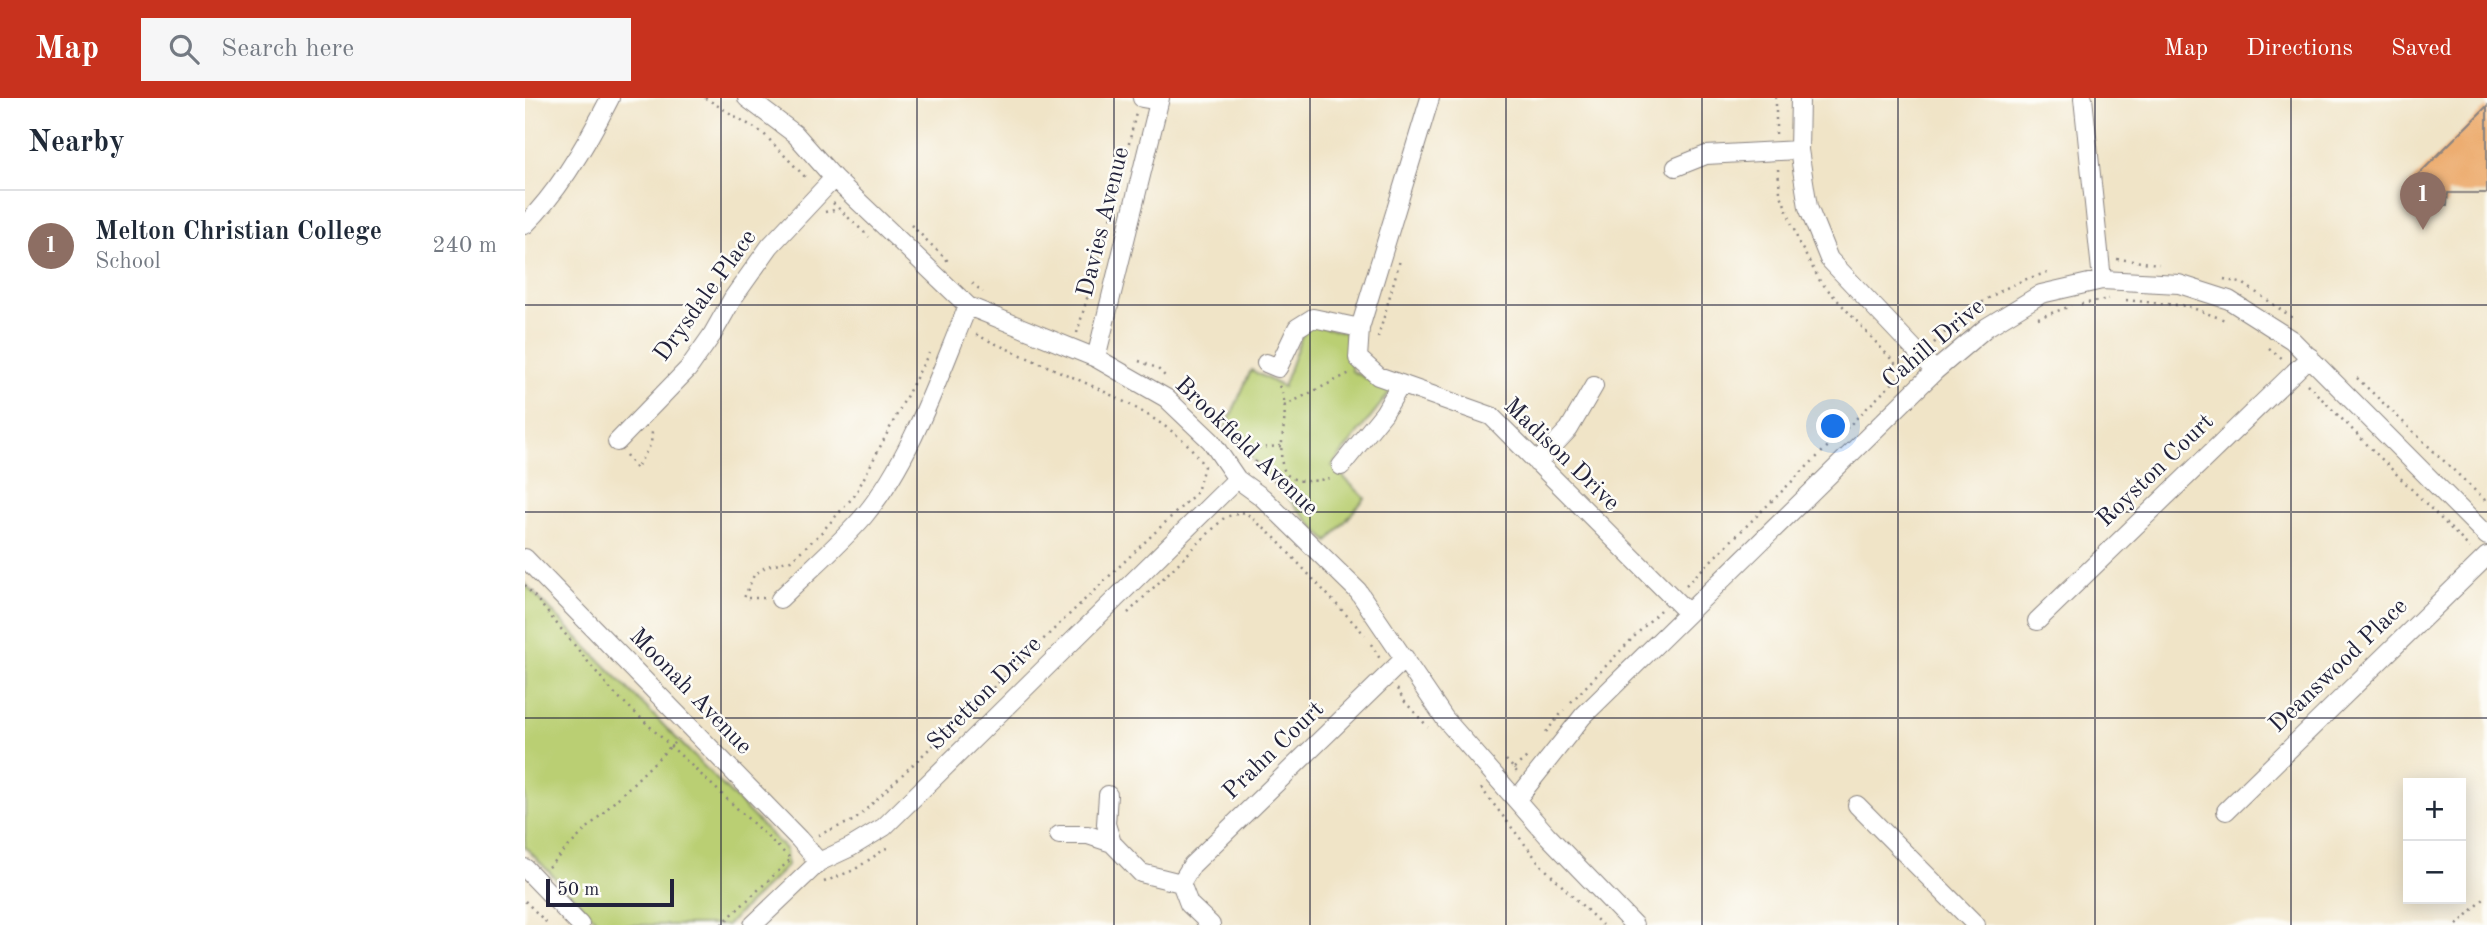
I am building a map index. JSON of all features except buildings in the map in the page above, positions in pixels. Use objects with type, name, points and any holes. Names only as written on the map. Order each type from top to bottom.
[{"type":"street","points":[[525,225],[539,211],[574,160],[610,98]]},
{"type":"street","name":"Brookfield Avenue","points":[[747,98],[795,134],[834,178],[968,306],[1095,358],[1166,398],[1211,441],[1237,479],[1262,497],[1358,591],[1445,719],[1546,835],[1634,925]]},
{"type":"street","points":[[1366,365],[1358,358],[1360,328],[1430,98]]},
{"type":"street","points":[[1800,98],[1799,150],[1808,207],[1829,259],[1923,348],[1935,371]]},
{"type":"street","points":[[2083,98],[2101,271]]},
{"type":"street","name":"Davies Avenue","points":[[1095,358],[1150,101]]},
{"type":"street","points":[[1676,167],[1706,155],[1799,150]]},
{"type":"street","name":"Drysdale Place","points":[[617,442],[688,369],[770,246],[834,178]]},
{"type":"street","name":"Cahill Drive","points":[[1517,799],[1583,716],[1935,371],[1987,327],[2041,294],[2101,271],[2179,284],[2229,300],[2292,340],[2487,536]]},
{"type":"street","points":[[781,598],[864,516],[890,478],[914,433],[968,306]]},
{"type":"street","points":[[1266,363],[1278,368],[1297,328],[1313,318],[1360,328]]},
{"type":"street","name":"Royston Court","points":[[2037,621],[2310,357]]},
{"type":"street","name":"Madison Drive","points":[[1366,365],[1378,376],[1491,415],[1687,612]]},
{"type":"street","points":[[1341,466],[1384,413],[1401,384]]},
{"type":"street","points":[[1537,463],[1569,429],[1594,386]]},
{"type":"street","name":"Stretton Drive","points":[[753,925],[818,862],[851,847],[884,827],[1237,479]]},
{"type":"street","name":"Moonah Avenue","points":[[525,558],[800,839],[818,862]]},
{"type":"street","name":"Deanswood Place","points":[[2226,811],[2484,558]]},
{"type":"street","name":"Prahn Court","points":[[1181,883],[1192,864],[1405,658]]},
{"type":"street","points":[[1108,795],[1107,824],[1112,843]]},
{"type":"street","points":[[1857,805],[1976,925]]},
{"type":"street","points":[[1059,835],[1088,835],[1112,843],[1142,873],[1181,883],[1189,904],[1211,925]]},
{"type":"street","points":[[531,874],[580,925]]},
{"type":"path","points":[[705,98],[762,133],[877,245]]},
{"type":"path","points":[[1076,336],[1117,195],[1150,101]]},
{"type":"path","points":[[1376,344],[1403,251]]},
{"type":"path","points":[[2101,271],[2120,259],[2165,265]]},
{"type":"path","points":[[1542,737],[1587,682],[1923,348],[1934,343],[1952,325],[1995,294],[2037,275],[2050,273]]},
{"type":"path","points":[[2217,277],[2244,284],[2296,320]]},
{"type":"path","points":[[2034,319],[2074,306],[2111,299]]},
{"type":"path","points":[[2124,300],[2187,306],[2233,322]]},
{"type":"path","points":[[817,836],[855,820],[1197,492],[1201,479],[1204,466],[1185,442],[1143,414],[1091,386],[960,326]]},
{"type":"path","points":[[781,598],[744,597],[754,575],[767,566],[791,560],[819,535],[855,495],[934,343]]},
{"type":"path","points":[[1923,348],[1934,343]]},
{"type":"path","points":[[2265,345],[2484,558]]},
{"type":"path","points":[[1266,363],[1284,393],[1280,462],[1287,475],[1297,481],[1317,481],[1333,477],[1341,466]]},
{"type":"path","points":[[1285,406],[1366,365]]},
{"type":"path","points":[[2356,378],[2487,502]]},
{"type":"path","points":[[1244,449],[1281,446]]},
{"type":"path","points":[[1129,612],[1225,517],[1245,512],[1274,537],[1367,637],[1399,692],[1432,732]]},
{"type":"path","points":[[525,585],[612,691],[790,859],[721,925]]},
{"type":"path","points":[[1389,695],[1399,692]]},
{"type":"path","points":[[531,874],[690,726]]},
{"type":"path","points":[[1514,768],[1530,755]]},
{"type":"path","points":[[1476,783],[1541,865],[1602,925]]},
{"type":"path","points":[[820,884],[854,870],[884,851],[894,841]]},
{"type":"path","points":[[2457,925],[2487,896]]},
{"type":"path","points":[[525,901],[549,925]]},
{"type":"green space","points":[[1306,324],[1345,332],[1352,371],[1391,391],[1332,466],[1365,498],[1328,542],[1225,429],[1251,370],[1283,387]]},
{"type":"green space","points":[[525,584],[786,850],[787,866],[727,925],[601,925],[525,847]]},
{"type":"place","name":"Melton Christian College","points":[[2423,230]]}]
